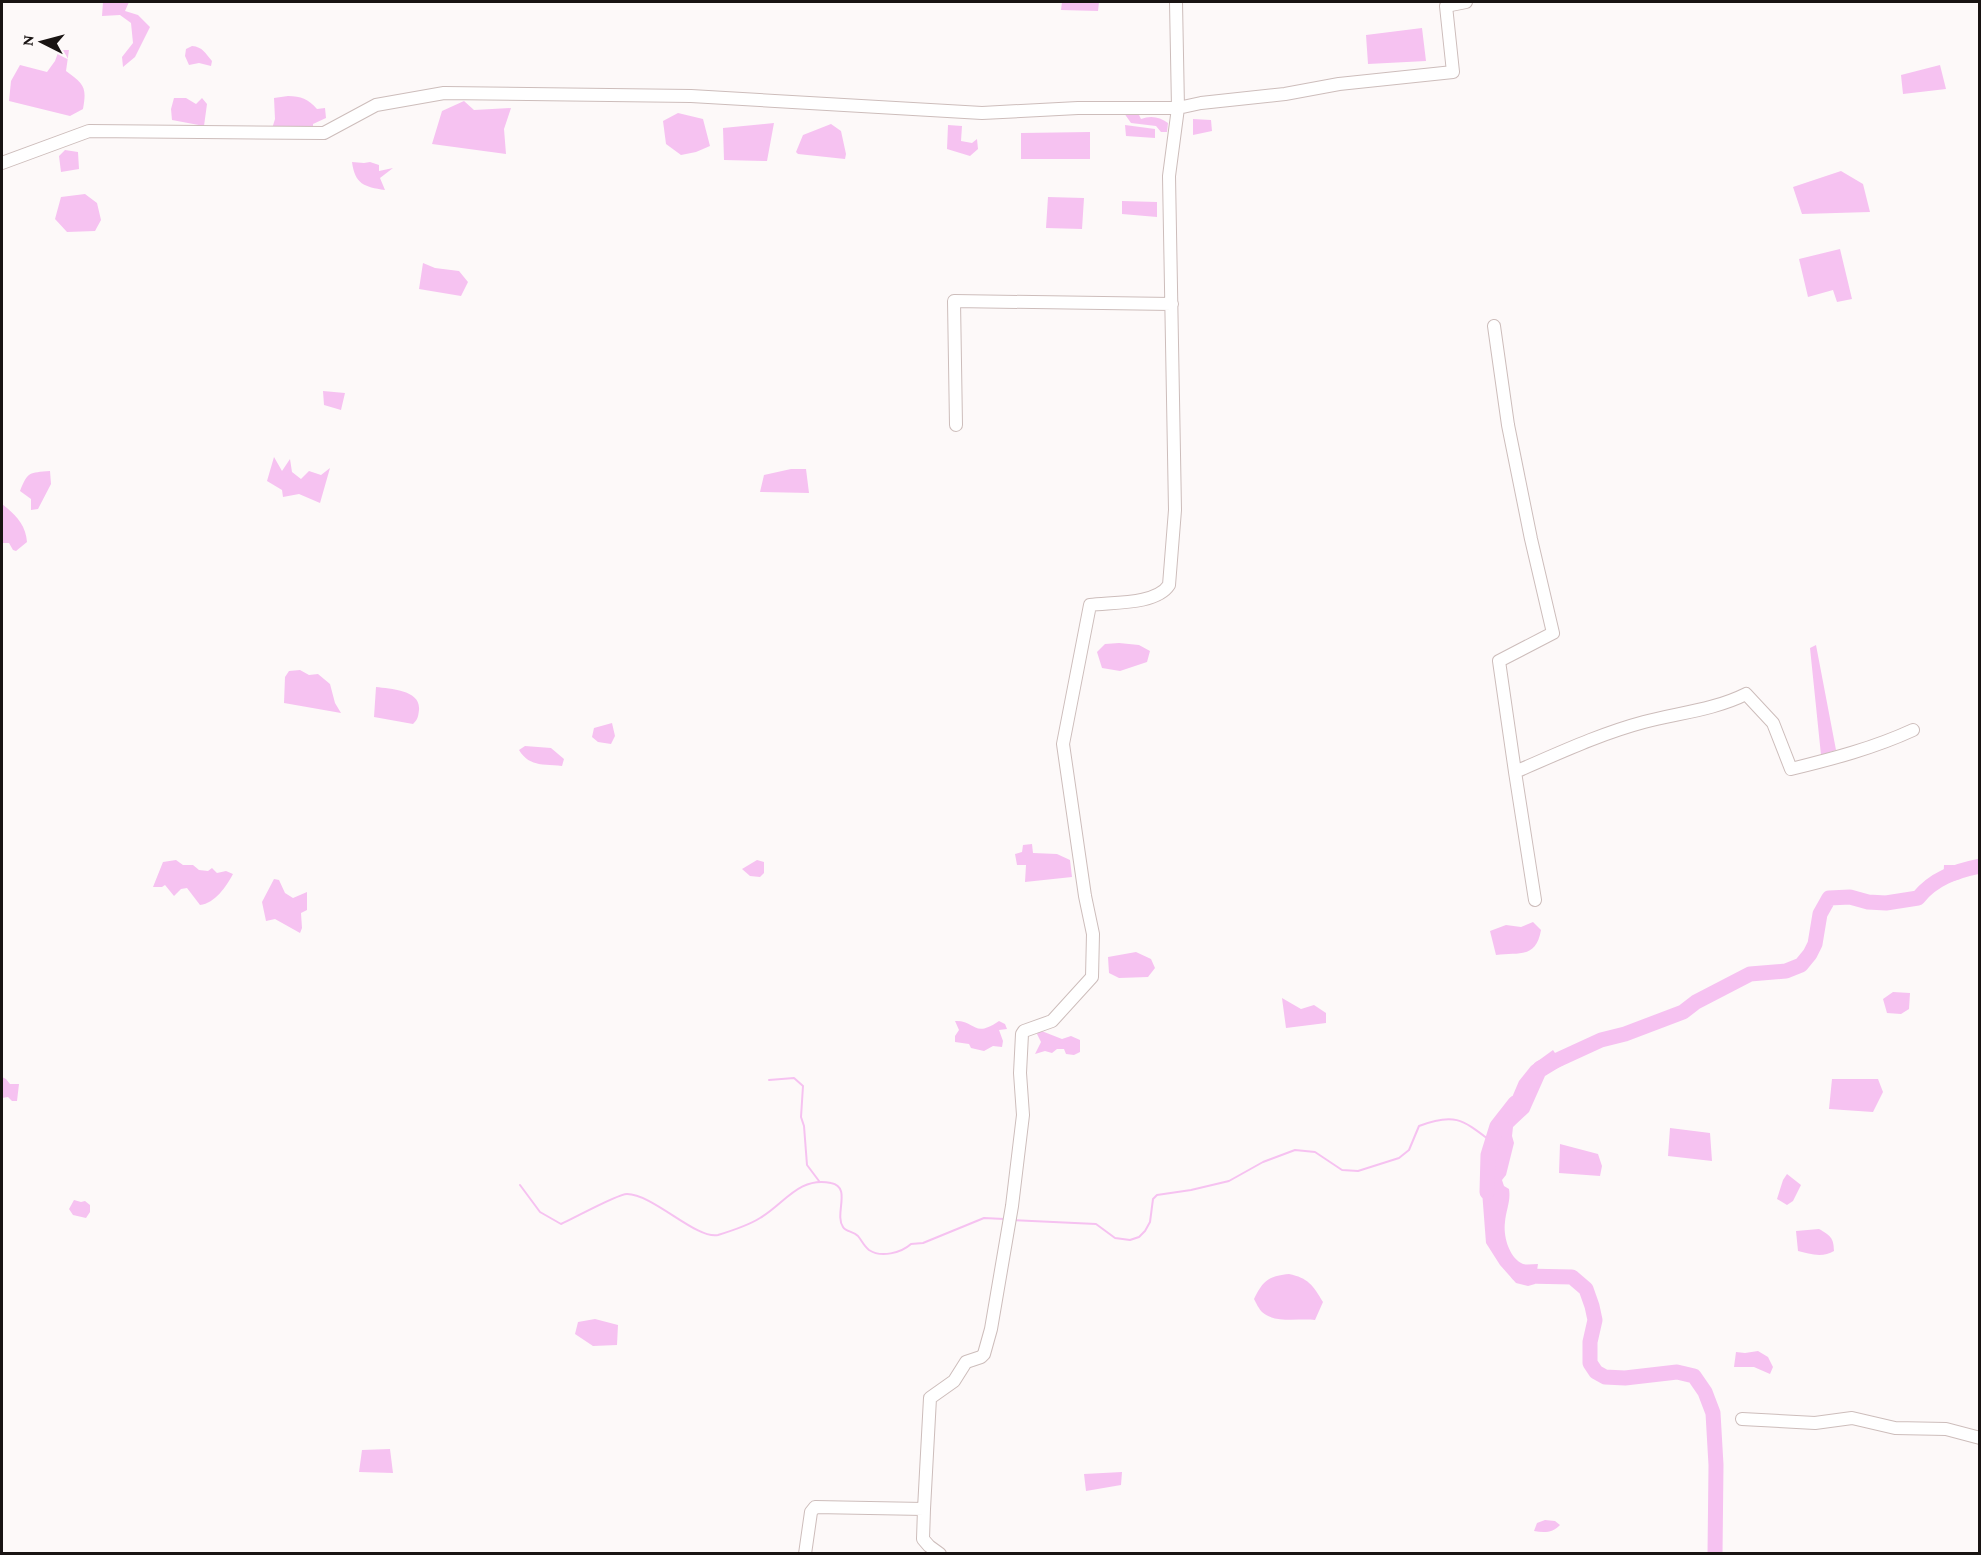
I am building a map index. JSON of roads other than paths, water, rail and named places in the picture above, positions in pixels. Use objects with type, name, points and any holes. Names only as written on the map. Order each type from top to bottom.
[{"type":"street","points":[[940,1554],[928,1546],[923,1539],[930,1398],[954,1381],[966,1362],[984,1354],[991,1329],[1012,1206],[1023,1115],[1020,1074],[1022,1034],[1024,1031],[1052,1022],[1092,977],[1093,933],[1085,896],[1063,744],[1090,605],[1128,603],[1164,592],[1169,585],[1175,510],[1169,176],[1178,108],[1176,2]]},
{"type":"street","points":[[2,163],[89,131],[324,133],[376,105],[444,93],[690,96],[982,113],[1077,108],[1178,108],[1201,103],[1286,94],[1339,84],[1454,72],[1446,6],[1466,2]]},
{"type":"street","points":[[956,425],[954,301],[1172,304]]},
{"type":"street","points":[[1494,326],[1508,425],[1553,633],[1499,661],[1535,900]]},
{"type":"street","points":[[1515,772],[1603,735],[1645,722],[1729,702],[1746,694],[1773,723],[1791,769],[1835,758],[1897,738],[1913,730]]},
{"type":"street","points":[[1742,1419],[1815,1423],[1852,1418],[1895,1428],[1946,1429],[1980,1438]]},
{"type":"street","points":[[805,1554],[811,1512],[815,1507],[924,1509]]},
{"type":"waterway","points":[[1540,1068],[1601,1040],[1625,1034],[1683,1012],[1696,1002],[1750,974],[1786,971],[1801,965],[1815,944],[1820,914],[1829,898],[1850,897],[1868,902],[1886,903],[1918,898],[1930,886],[1945,877],[1980,866]]},
{"type":"waterway","points":[[769,1080],[794,1078],[803,1086],[801,1117],[804,1126],[807,1165],[819,1181]]},
{"type":"waterway","points":[[1487,1192],[1488,1155],[1497,1126],[1515,1103]]},
{"type":"waterway","points":[[1013,1220],[1096,1224],[1115,1238],[1130,1240],[1139,1237],[1145,1231],[1150,1222],[1153,1199],[1157,1195],[1229,1181],[1263,1162],[1295,1150],[1315,1152],[1342,1170],[1358,1171],[1399,1158],[1409,1150],[1419,1126],[1450,1119],[1466,1124],[1492,1142]]},
{"type":"waterway","points":[[520,1185],[540,1212],[561,1224],[605,1202],[627,1194],[649,1201],[699,1231],[709,1235],[718,1235],[756,1221],[801,1187],[820,1182],[831,1183],[837,1186],[842,1195],[840,1215],[843,1227],[858,1236],[869,1250],[879,1254],[891,1253],[911,1244],[923,1243],[984,1218],[1004,1219]]},
{"type":"waterway","points":[[1518,1274],[1572,1277],[1586,1289],[1595,1320],[1590,1342],[1590,1363],[1596,1372],[1605,1377],[1625,1378],[1677,1372],[1694,1376],[1705,1392],[1713,1413],[1716,1465],[1715,1554]]}]
